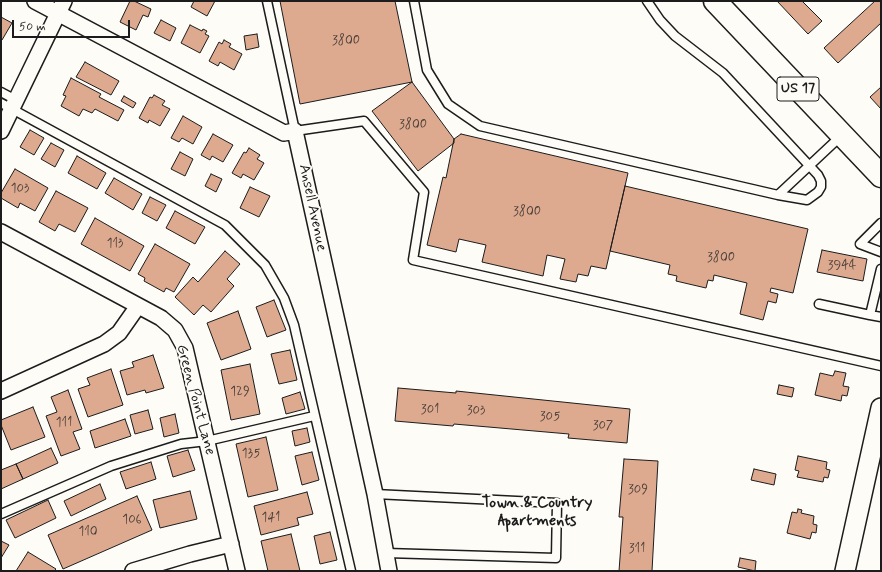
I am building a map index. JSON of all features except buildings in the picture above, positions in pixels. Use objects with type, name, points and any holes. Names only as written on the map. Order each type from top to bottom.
[{"type":"main road","name":"US 17","points":[[715,1],[881,176]]},
{"type":"street","points":[[35,1],[61,7],[284,133],[295,132]]},
{"type":"street","points":[[1,131],[10,104],[61,7]]},
{"type":"street","name":"Ansell Avenue","points":[[295,132],[375,494],[389,571]]},
{"type":"street","name":"Green Point Lane","points":[[1,232],[161,318],[175,330],[185,348],[237,571]]},
{"type":"street","points":[[1,390],[104,344],[119,333],[138,306]]},
{"type":"street","points":[[846,571],[881,408]]},
{"type":"street","points":[[133,571],[190,554],[231,544]]},
{"type":"lane","points":[[267,1],[295,132],[364,121],[424,192],[413,260],[881,366]]},
{"type":"lane","points":[[414,1],[427,70],[448,104],[480,126],[778,195],[807,200],[818,192],[821,187],[821,181],[809,166],[723,73],[675,36],[660,20],[647,1]]},
{"type":"lane","points":[[1,92],[10,104],[225,225],[246,244],[265,265],[284,298],[294,325],[351,571]]},
{"type":"lane","points":[[778,195],[842,135]]},
{"type":"lane","points":[[881,223],[860,244],[881,252]]},
{"type":"lane","points":[[870,315],[881,270]]},
{"type":"lane","points":[[819,304],[881,317]]},
{"type":"lane","points":[[1,514],[111,466],[181,444],[207,441],[314,416]]},
{"type":"lane","points":[[375,494],[557,503],[556,558],[386,553]]},
{"type":"district","name":"Town & Country Apartments","points":[[537,513]]}]
